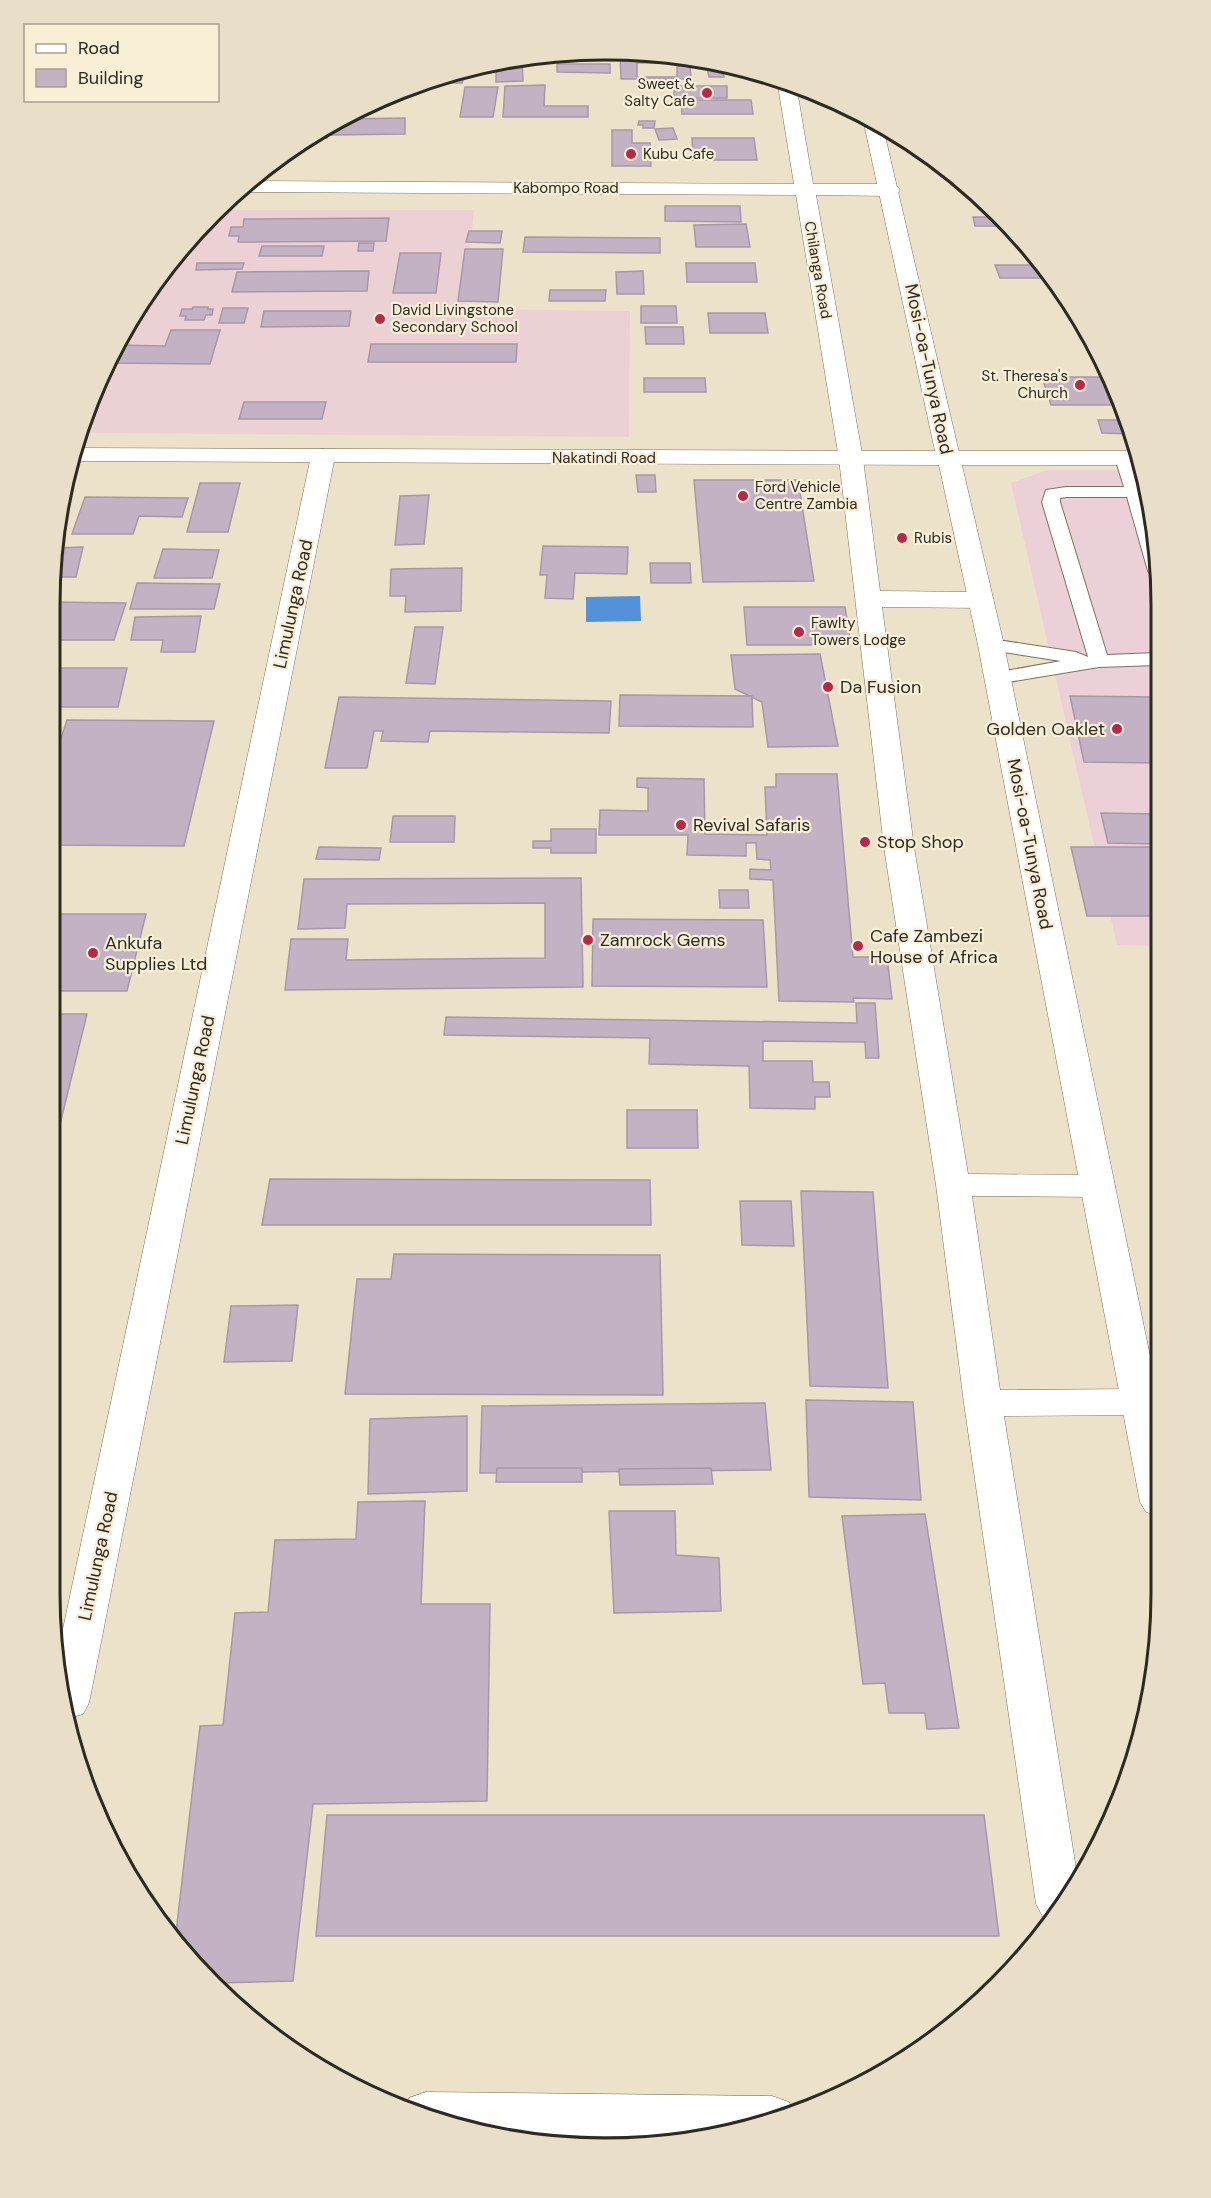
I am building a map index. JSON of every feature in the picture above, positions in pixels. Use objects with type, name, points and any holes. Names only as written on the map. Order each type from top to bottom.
[{"type":"main road","name":"Chilanga Road","points":[[790,93],[803,189],[851,459],[899,847],[953,1185],[983,1403],[1058,1897]]},
{"type":"main road","name":"Mosi-oa-Tunya Road","points":[[875,131],[991,645],[1151,1459]]},
{"type":"main road","name":"Kabompo Road","points":[[256,187],[890,190]]},
{"type":"main road","name":"Nakatindi Road","points":[[82,455],[1130,458]]},
{"type":"main road","name":"Limulunga Road","points":[[70,1696],[323,456]]},
{"type":"main road","points":[[868,599],[981,600]]},
{"type":"main road","points":[[953,1185],[1098,1186]]},
{"type":"main road","points":[[983,1403],[1139,1402]]},
{"type":"main road","points":[[448,2114],[754,2117]]},
{"type":"lane","points":[[1130,458],[1133,492],[1146,535]]},
{"type":"lane","points":[[1099,661],[1051,502],[1052,494],[1133,492]]},
{"type":"lane","points":[[991,645],[1099,661]]},
{"type":"lane","points":[[996,678],[1099,661],[1151,659]]},
{"type":"shaded area","name":"David Livingstone Secondary School","points":[[230,210],[474,210],[464,309],[630,311],[629,437],[88,433],[116,364],[152,302],[195,246]]},
{"type":"shaded area","points":[[1047,470],[1134,470],[1141,499],[1150,570],[1151,946],[1117,945],[1011,483]]},
{"type":"water","points":[[640,596],[641,621],[586,622],[586,597]]},
{"type":"building","points":[[620,60],[659,63],[637,63],[637,77],[677,77],[677,66],[690,67],[691,79],[621,79]]},
{"type":"building","points":[[557,64],[610,64],[610,73],[557,72]]},
{"type":"building","points":[[522,67],[523,81],[496,82],[496,71]]},
{"type":"building","points":[[707,69],[723,73],[724,77],[709,77]]},
{"type":"building","points":[[545,85],[544,106],[588,106],[588,117],[503,117],[505,86]]},
{"type":"building","points":[[674,86],[727,86],[727,98],[674,98]]},
{"type":"building","points":[[465,87],[498,87],[493,117],[460,117]]},
{"type":"building","points":[[681,100],[751,100],[753,114],[682,114]]},
{"type":"building","points":[[405,118],[405,134],[330,135],[359,119]]},
{"type":"building","points":[[639,121],[655,121],[654,128],[643,128],[643,125],[638,125]]},
{"type":"building","points":[[673,128],[677,139],[659,140],[655,129]]},
{"type":"building","name":"Kubu Cafe","points":[[612,130],[632,130],[632,143],[650,143],[651,166],[612,166]]},
{"type":"building","points":[[692,138],[754,138],[757,160],[693,160]]},
{"type":"building","points":[[665,206],[740,206],[741,222],[665,221]]},
{"type":"building","points":[[973,217],[988,217],[997,226],[975,226]]},
{"type":"building","points":[[389,218],[386,241],[238,242],[239,236],[229,236],[231,227],[243,227],[244,219]]},
{"type":"building","points":[[746,224],[750,247],[696,247],[694,225]]},
{"type":"building","points":[[469,231],[502,231],[500,243],[466,242]]},
{"type":"building","points":[[525,237],[660,238],[660,253],[523,252]]},
{"type":"building","points":[[359,243],[374,243],[373,251],[358,251]]},
{"type":"building","points":[[262,246],[324,246],[322,256],[259,256]]},
{"type":"building","points":[[465,249],[503,249],[498,302],[458,301]]},
{"type":"building","points":[[400,253],[441,253],[436,293],[393,293]]},
{"type":"building","points":[[197,263],[244,263],[242,269],[196,270]]},
{"type":"building","points":[[686,263],[755,263],[757,282],[687,282]]},
{"type":"building","points":[[995,265],[1031,265],[1042,278],[1000,278]]},
{"type":"building","points":[[369,271],[367,291],[232,292],[237,272]]},
{"type":"building","points":[[643,271],[644,294],[617,294],[616,272]]},
{"type":"building","points":[[550,290],[606,290],[605,301],[549,301]]},
{"type":"building","points":[[641,306],[676,306],[677,323],[641,323]]},
{"type":"building","points":[[193,307],[213,309],[212,315],[206,315],[204,320],[185,320],[186,316],[180,316],[182,309]]},
{"type":"building","points":[[223,308],[248,308],[244,323],[219,323]]},
{"type":"building","points":[[264,311],[351,311],[349,326],[261,327]]},
{"type":"building","points":[[708,313],[765,313],[768,333],[710,333]]},
{"type":"building","points":[[645,327],[683,327],[684,344],[646,344]]},
{"type":"building","points":[[171,330],[220,330],[210,364],[117,363],[126,345],[165,346]]},
{"type":"building","points":[[371,344],[517,344],[516,362],[368,362]]},
{"type":"building","name":"St. Theresa's Church","points":[[1042,377],[1101,377],[1112,405],[1051,405]]},
{"type":"building","points":[[644,378],[705,378],[706,392],[644,392]]},
{"type":"building","points":[[244,402],[326,402],[322,419],[239,419]]},
{"type":"building","points":[[1098,420],[1118,420],[1123,434],[1102,433]]},
{"type":"building","points":[[636,475],[655,475],[656,492],[638,492]]},
{"type":"building","points":[[694,480],[798,480],[814,581],[703,582]]},
{"type":"building","points":[[200,483],[240,483],[228,532],[187,532]]},
{"type":"building","points":[[429,495],[424,544],[395,545],[400,496]]},
{"type":"building","points":[[85,497],[188,498],[182,517],[139,516],[133,534],[72,534]]},
{"type":"building","points":[[543,546],[628,547],[627,574],[575,573],[573,599],[545,598],[547,575],[540,575]]},
{"type":"building","points":[[83,547],[76,577],[61,577],[63,548]]},
{"type":"building","points":[[163,549],[219,550],[212,578],[154,578]]},
{"type":"building","points":[[650,563],[690,563],[691,583],[651,583]]},
{"type":"building","points":[[462,568],[461,611],[405,612],[406,596],[390,596],[391,569]]},
{"type":"building","points":[[137,583],[220,584],[214,609],[130,609]]},
{"type":"building","points":[[60,602],[126,603],[114,640],[60,640]]},
{"type":"building","points":[[744,607],[845,607],[851,645],[747,645]]},
{"type":"building","points":[[201,616],[195,652],[161,652],[163,640],[131,640],[135,617]]},
{"type":"building","points":[[415,627],[443,627],[435,684],[406,683]]},
{"type":"building","points":[[820,654],[838,746],[768,747],[762,702],[735,689],[731,655]]},
{"type":"building","points":[[60,668],[127,668],[118,707],[60,707]]},
{"type":"building","points":[[620,695],[752,696],[753,727],[619,726]]},
{"type":"building","name":"Golden Oaklet","points":[[1070,696],[1151,697],[1151,763],[1084,762]]},
{"type":"building","points":[[339,697],[611,701],[609,733],[430,731],[428,742],[381,741],[383,731],[374,731],[367,768],[325,768]]},
{"type":"building","points":[[67,720],[214,721],[184,846],[60,845],[60,741]]},
{"type":"building","points":[[776,774],[837,774],[853,957],[887,957],[892,999],[853,998],[854,1002],[779,1001],[773,880],[750,879],[750,869],[771,870],[770,860],[757,859],[756,843],[746,843],[746,856],[687,855],[688,835],[599,835],[600,810],[648,811],[648,788],[637,787],[637,778],[704,779],[705,834],[767,835],[765,787],[776,787]]},
{"type":"building","points":[[1101,813],[1151,814],[1151,844],[1108,843]]},
{"type":"building","points":[[393,816],[455,816],[454,842],[390,842]]},
{"type":"building","points":[[551,829],[596,829],[596,853],[551,853],[551,848],[533,848],[533,841],[551,841]]},
{"type":"building","points":[[319,847],[381,848],[379,860],[316,859]]},
{"type":"building","points":[[1071,847],[1151,847],[1151,916],[1087,916]]},
{"type":"building","points":[[581,878],[583,987],[285,990],[291,939],[348,939],[346,960],[545,958],[545,903],[347,904],[345,928],[298,929],[304,879]]},
{"type":"building","points":[[719,890],[748,890],[749,908],[720,908]]},
{"type":"building","name":"Ankufa Supplies Ltd","points":[[60,914],[146,914],[127,991],[60,991]]},
{"type":"building","points":[[593,919],[763,920],[767,987],[592,986]]},
{"type":"building","points":[[856,1003],[875,1003],[879,1058],[866,1058],[865,1042],[763,1041],[763,1061],[812,1061],[813,1082],[829,1082],[830,1097],[815,1097],[815,1109],[750,1108],[749,1066],[649,1064],[650,1038],[444,1035],[446,1017],[857,1023]]},
{"type":"building","points":[[60,1014],[87,1014],[60,1124]]},
{"type":"building","points":[[627,1110],[697,1110],[698,1148],[627,1148]]},
{"type":"building","points":[[270,1179],[650,1180],[651,1225],[262,1225]]},
{"type":"building","points":[[801,1191],[873,1192],[888,1388],[810,1386]]},
{"type":"building","points":[[740,1201],[791,1201],[794,1246],[742,1245]]},
{"type":"building","points":[[394,1254],[660,1255],[663,1395],[345,1394],[357,1279],[391,1279]]},
{"type":"building","points":[[298,1305],[292,1361],[224,1362],[231,1306]]},
{"type":"building","points":[[806,1400],[913,1402],[921,1500],[809,1497]]},
{"type":"building","points":[[765,1403],[771,1470],[480,1473],[482,1406]]},
{"type":"building","points":[[467,1416],[467,1491],[368,1494],[370,1419]]},
{"type":"building","points":[[497,1468],[582,1468],[582,1482],[496,1482]]},
{"type":"building","points":[[711,1468],[713,1484],[620,1485],[619,1469]]},
{"type":"building","points":[[425,1501],[421,1604],[490,1604],[487,1801],[313,1804],[293,1981],[225,1983],[176,1929],[200,1726],[223,1725],[235,1613],[268,1612],[275,1540],[356,1539],[358,1502]]},
{"type":"building","points":[[609,1511],[675,1511],[676,1555],[719,1558],[721,1611],[614,1613]]},
{"type":"building","points":[[925,1514],[959,1728],[927,1729],[925,1713],[889,1713],[885,1683],[863,1684],[842,1516]]},
{"type":"building","points":[[327,1815],[984,1815],[999,1936],[316,1936]]},
{"type":"place","name":"Sweet & Salty Cafe","points":[[707,93]]},
{"type":"place","name":"Kubu Cafe","points":[[631,154]]},
{"type":"place","name":"David Livingstone Secondary School","points":[[380,319]]},
{"type":"place","name":"St. Theresa's Church","points":[[1080,385]]},
{"type":"place","name":"Ford Vehicle Centre Zambia","points":[[743,496]]},
{"type":"place","name":"Rubis","points":[[902,538]]},
{"type":"place","name":"Fawlty Towers Lodge","points":[[799,632]]},
{"type":"place","name":"Da Fusion","points":[[828,687]]},
{"type":"place","name":"Golden Oaklet","points":[[1117,729]]},
{"type":"place","name":"Revival Safaris","points":[[681,825]]},
{"type":"place","name":"Stop Shop","points":[[865,842]]},
{"type":"place","name":"Zamrock Gems","points":[[588,940]]},
{"type":"place","name":"Cafe Zambezi House of Africa","points":[[858,946]]},
{"type":"place","name":"Ankufa Supplies Ltd","points":[[93,953]]}]
